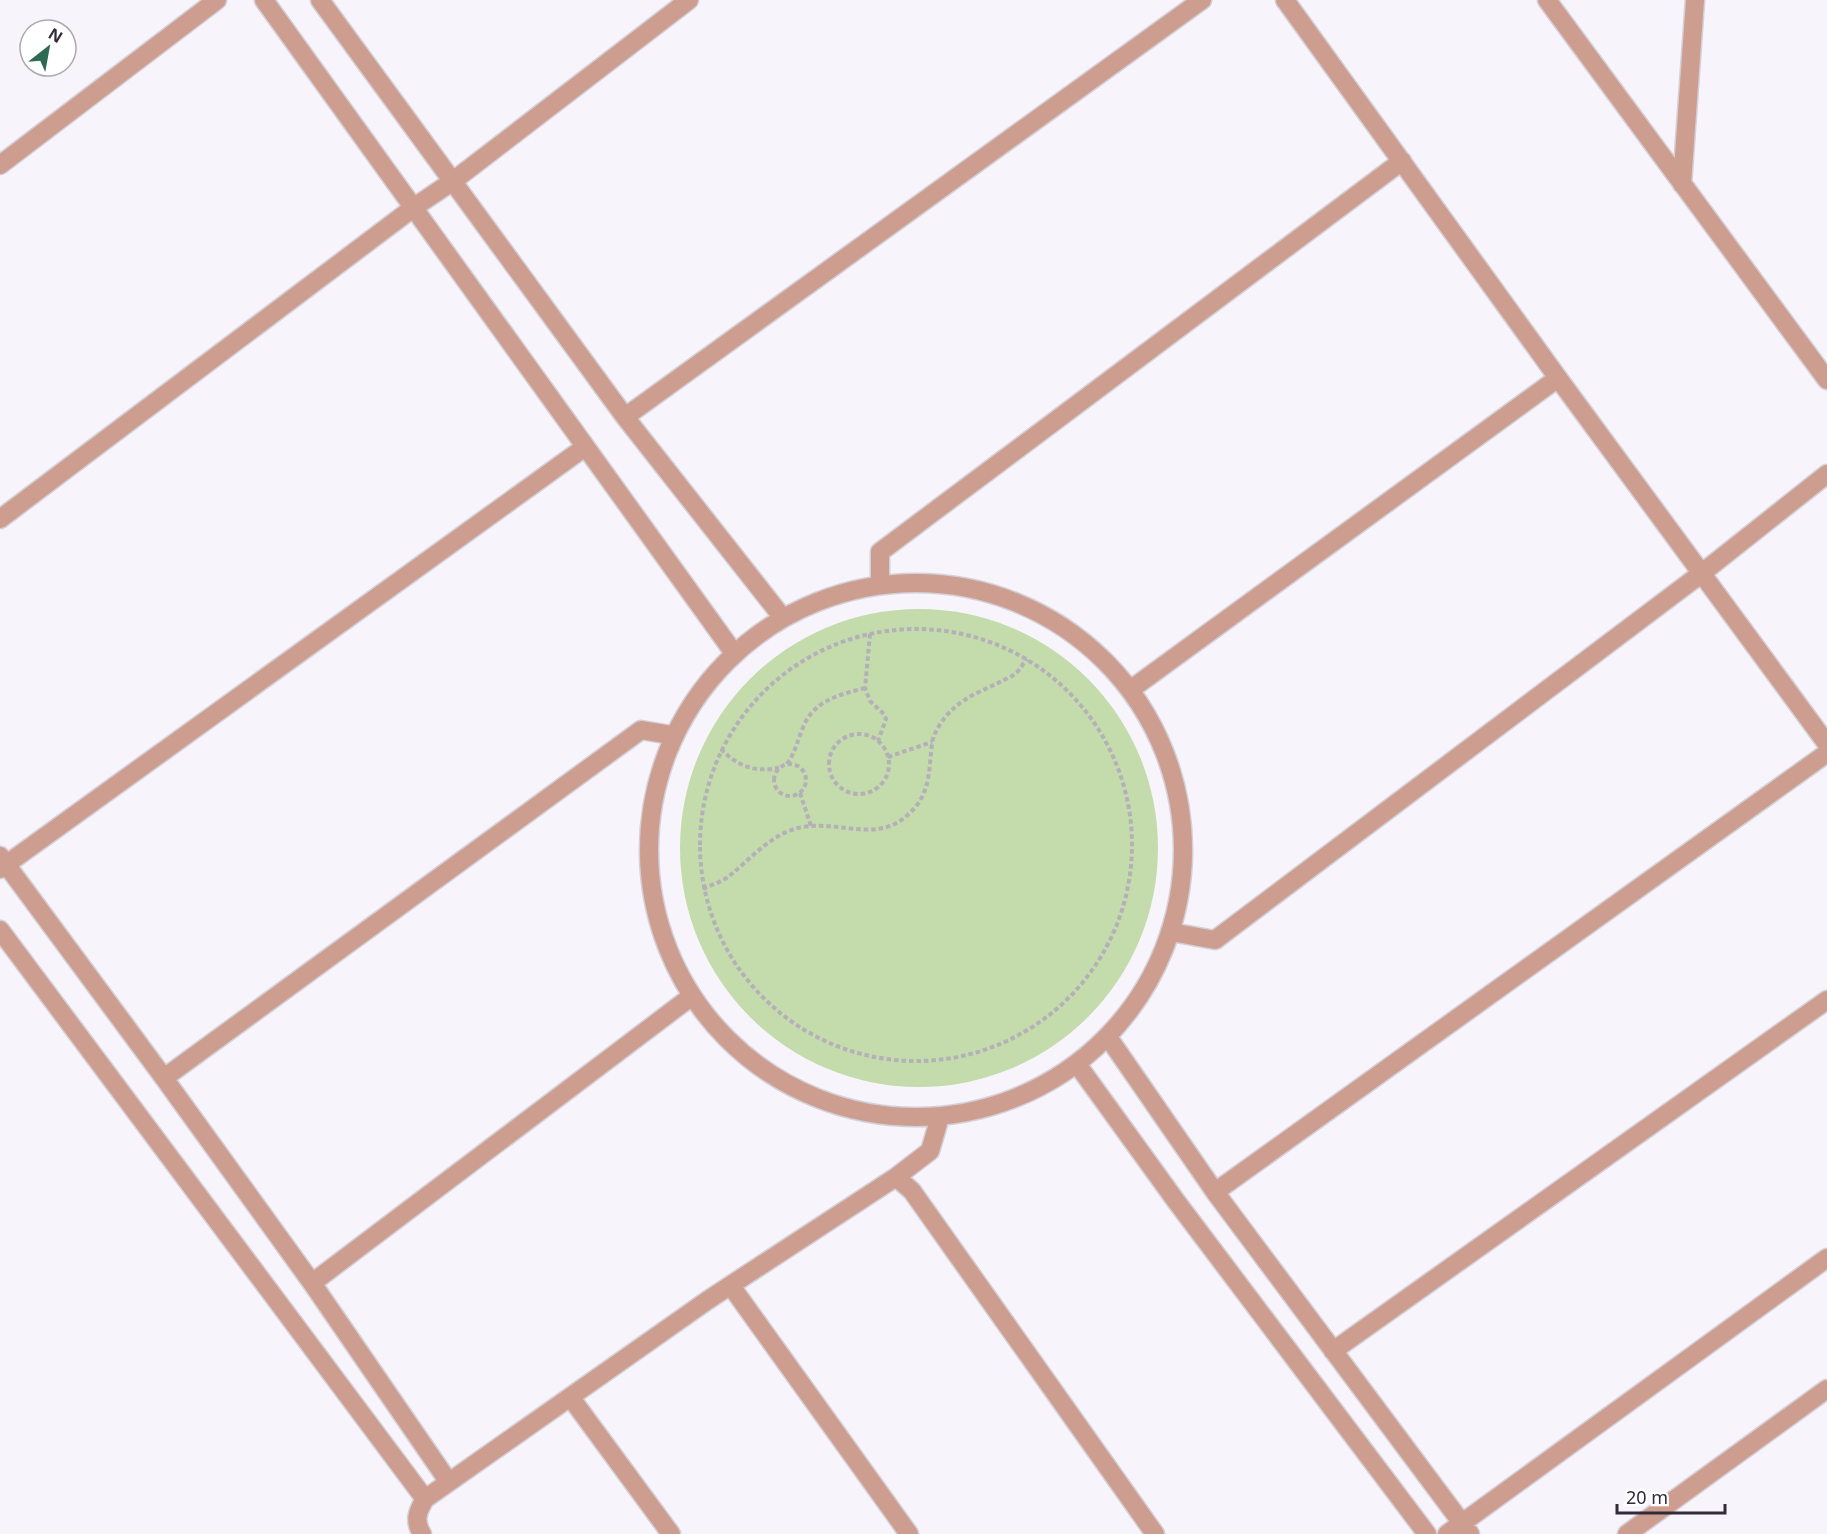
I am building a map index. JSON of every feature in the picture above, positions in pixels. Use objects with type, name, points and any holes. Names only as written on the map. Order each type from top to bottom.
[{"type":"street","points":[[0,165],[217,0]]},
{"type":"street","points":[[264,0],[734,653]]},
{"type":"street","points":[[320,0],[625,417],[783,618]]},
{"type":"street","points":[[0,519],[413,208],[453,181],[689,0]]},
{"type":"street","points":[[625,417],[1202,0]]},
{"type":"street","points":[[1285,0],[1558,378],[1827,744]]},
{"type":"street","points":[[1546,0],[1827,380]]},
{"type":"street","points":[[1682,184],[1695,0]]},
{"type":"street","points":[[880,585],[880,552],[1402,161]]},
{"type":"street","points":[[1130,690],[1558,378]]},
{"type":"street","points":[[448,1481],[312,1283],[164,1078],[2,863],[585,447]]},
{"type":"street","points":[[1171,932],[1215,940],[1702,573],[1827,474]]},
{"type":"street","points":[[937,584],[993,594],[1045,616],[1092,649],[1130,690],[1158,735],[1176,786],[1184,837],[1181,891],[1171,932],[1143,993],[1108,1037],[1077,1064],[1012,1100],[940,1117],[883,1115],[827,1102],[774,1077],[729,1041],[692,996],[665,943],[651,884],[650,823],[662,764],[671,735],[709,680],[734,653],[757,634],[783,618],[830,597],[880,585],[937,584]]},
{"type":"street","points":[[164,1078],[641,730],[671,735]]},
{"type":"street","points":[[1215,1192],[1827,753]]},
{"type":"street","points":[[0,930],[425,1499]]},
{"type":"street","points":[[312,1283],[692,996]]},
{"type":"street","points":[[1333,1351],[1827,1000]]},
{"type":"street","points":[[1108,1037],[1215,1192],[1333,1351],[1459,1530],[1827,1258]]},
{"type":"street","points":[[1077,1064],[1176,1201],[1427,1534]]},
{"type":"street","points":[[422,1534],[417,1526],[417,1512],[425,1499],[448,1481],[572,1398],[708,1300],[896,1177],[930,1151],[940,1117]]},
{"type":"street","points":[[896,1177],[912,1191],[1155,1534]]},
{"type":"street","points":[[731,1286],[909,1534]]},
{"type":"street","points":[[1627,1534],[1827,1389]]},
{"type":"street","points":[[572,1398],[671,1534]]},
{"type":"path","points":[[925,628],[960,633],[995,643],[1027,659],[1056,680],[1081,705],[1102,734],[1118,766],[1128,801],[1133,836],[1131,872],[1124,908],[1111,940],[1093,971],[1042,1021],[1000,1044],[943,1060],[907,1061],[872,1056],[837,1046],[805,1030],[776,1009],[751,984],[730,955],[714,923],[703,889],[699,853],[700,817],[708,782],[721,749],[739,719],[755,700],[790,668],[820,650],[854,637],[870,634],[889,630],[925,628]]},
{"type":"path","points":[[870,634],[865,688],[870,701],[885,716],[878,741]]},
{"type":"path","points":[[703,889],[726,879],[760,848],[782,834],[800,827],[821,825],[867,831],[885,827],[901,819],[917,805],[926,789],[931,766],[932,742],[939,726],[953,709],[972,696],[1015,674],[1027,659]]},
{"type":"path","points":[[721,749],[730,759],[753,769],[779,768],[787,764],[793,756],[805,722],[816,708],[831,698],[865,688]]},
{"type":"path","points":[[857,734],[868,735],[878,741],[885,748],[888,757],[885,779],[878,788],[868,793],[846,792],[837,785],[831,775],[829,764],[831,753],[846,737],[857,734]]},
{"type":"path","points":[[888,757],[932,742]]},
{"type":"path","points":[[779,768],[774,775],[773,783],[777,791],[784,796],[792,797],[800,793],[805,786],[806,778],[796,765],[787,764]]},
{"type":"path","points":[[800,793],[811,826]]},
{"type":"green space","points":[[919,609],[966,614],[1010,627],[1052,649],[1088,679],[1118,715],[1140,757],[1153,801],[1158,848],[1153,895],[1140,939],[1118,981],[1088,1017],[1052,1047],[1010,1069],[966,1082],[919,1087],[872,1082],[828,1069],[786,1047],[750,1017],[720,981],[698,939],[685,895],[680,848],[685,801],[698,757],[720,715],[750,679],[786,649],[828,627],[872,614]]}]
